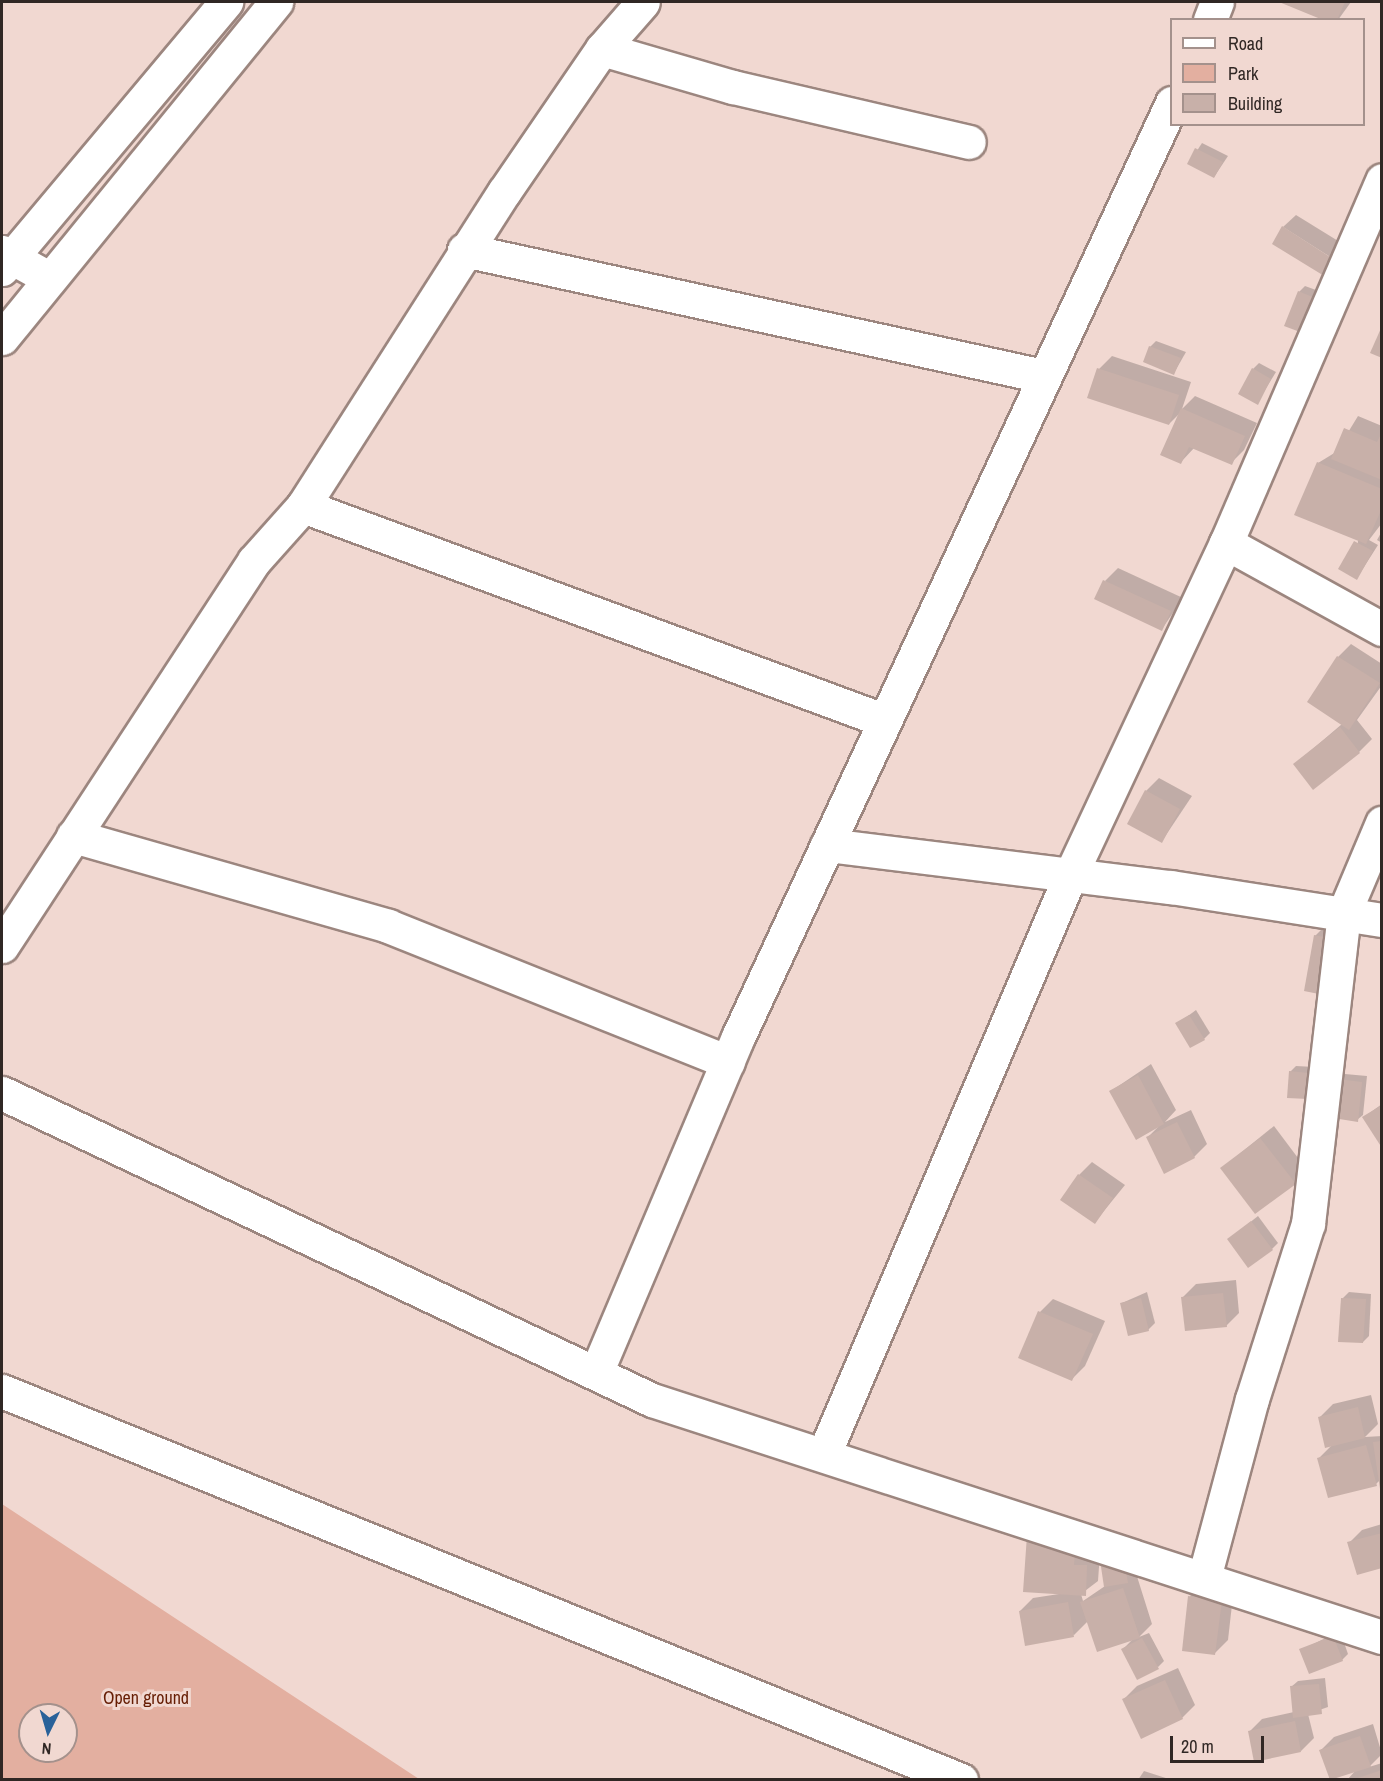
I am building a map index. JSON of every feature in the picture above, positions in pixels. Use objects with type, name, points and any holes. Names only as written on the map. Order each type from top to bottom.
[{"type":"street","points":[[47,277],[5,259],[226,2]]},
{"type":"street","points":[[2,338],[47,277],[276,2]]},
{"type":"street","points":[[2,946],[254,561],[303,506],[464,250],[602,50],[643,2]]},
{"type":"street","points":[[1211,18],[1217,2]]},
{"type":"street","points":[[602,50],[733,87],[969,142]]},
{"type":"street","points":[[596,1373],[728,1062],[883,720],[1170,107]]},
{"type":"street","points":[[824,1454],[1070,876],[1226,543],[1382,180]]},
{"type":"street","points":[[464,250],[1043,376]]},
{"type":"street","points":[[303,506],[883,720]]},
{"type":"street","points":[[1226,543],[1382,629]]},
{"type":"street","points":[[1204,1578],[1252,1399],[1308,1224],[1344,913],[1382,823]]},
{"type":"street","points":[[73,836],[388,926],[728,1062]]},
{"type":"street","points":[[827,845],[1344,913],[1382,920]]},
{"type":"street","points":[[2,1093],[652,1400],[1382,1636]]},
{"type":"street","points":[[2,1391],[961,1779]]},
{"type":"green space","name":"Open ground","points":[[2,1504],[419,1779],[2,1779]]},
{"type":"building","points":[[1279,2],[1345,2],[1338,18],[1318,18]]},
{"type":"building","points":[[1195,148],[1223,162],[1214,178],[1187,164]]},
{"type":"building","points":[[1282,226],[1344,266],[1334,282],[1272,244]]},
{"type":"building","points":[[1298,291],[1322,301],[1308,335],[1284,326]]},
{"type":"building","points":[[1382,326],[1382,358],[1370,353]]},
{"type":"building","points":[[1149,346],[1181,358],[1174,375],[1143,362]]},
{"type":"building","points":[[1097,368],[1179,395],[1169,425],[1087,398]]},
{"type":"building","points":[[1252,368],[1271,379],[1258,405],[1238,394]]},
{"type":"building","points":[[1181,408],[1245,436],[1232,465],[1189,447],[1181,464],[1160,455]]},
{"type":"building","points":[[1344,428],[1377,442],[1382,432],[1382,480],[1331,459]]},
{"type":"building","points":[[1317,462],[1382,489],[1382,508],[1366,544],[1294,515]]},
{"type":"building","points":[[1354,541],[1373,551],[1357,580],[1338,569]]},
{"type":"building","points":[[1103,580],[1171,611],[1162,631],[1094,599]]},
{"type":"building","points":[[1337,656],[1380,683],[1349,730],[1307,702]]},
{"type":"building","points":[[1340,727],[1360,753],[1313,790],[1293,764]]},
{"type":"building","points":[[1145,790],[1180,809],[1162,843],[1127,824]]},
{"type":"building","points":[[1314,935],[1334,939],[1324,995],[1304,991]]},
{"type":"building","points":[[1189,1015],[1205,1040],[1190,1048],[1175,1023]]},
{"type":"building","points":[[1289,1071],[1309,1073],[1308,1099],[1287,1098]]},
{"type":"building","points":[[1138,1075],[1164,1124],[1136,1140],[1109,1091]]},
{"type":"building","points":[[1338,1079],[1362,1082],[1358,1122],[1333,1118]]},
{"type":"building","points":[[1382,1105],[1382,1148],[1362,1117]]},
{"type":"building","points":[[1177,1122],[1195,1158],[1164,1174],[1146,1137]]},
{"type":"building","points":[[1260,1138],[1296,1184],[1255,1214],[1220,1168]]},
{"type":"building","points":[[1078,1174],[1113,1198],[1095,1224],[1060,1200]]},
{"type":"building","points":[[1251,1221],[1273,1250],[1248,1268],[1227,1239]]},
{"type":"building","points":[[1223,1293],[1227,1327],[1185,1331],[1181,1297]]},
{"type":"building","points":[[1141,1298],[1149,1331],[1128,1336],[1120,1303]]},
{"type":"building","points":[[1341,1298],[1366,1299],[1363,1343],[1338,1342]]},
{"type":"building","points":[[1038,1311],[1093,1334],[1072,1381],[1018,1358]]},
{"type":"building","points":[[1358,1407],[1365,1438],[1325,1448],[1318,1417]]},
{"type":"building","points":[[1382,1441],[1382,1489],[1380,1489],[1373,1442]]},
{"type":"building","points":[[1366,1445],[1377,1486],[1328,1498],[1317,1458]]},
{"type":"building","points":[[1382,1533],[1382,1568],[1357,1575],[1347,1542]]},
{"type":"building","points":[[1027,1535],[1076,1538],[1074,1565],[1087,1565],[1086,1596],[1023,1592]]},
{"type":"building","points":[[1123,1556],[1128,1583],[1104,1587],[1100,1560]]},
{"type":"building","points":[[1123,1588],[1140,1638],[1097,1652],[1080,1602]]},
{"type":"building","points":[[1188,1596],[1222,1600],[1215,1655],[1182,1651]]},
{"type":"building","points":[[1068,1602],[1074,1637],[1025,1646],[1019,1611]]},
{"type":"building","points":[[1333,1636],[1343,1661],[1309,1674],[1299,1649]]},
{"type":"building","points":[[1142,1638],[1159,1669],[1137,1680],[1121,1649]]},
{"type":"building","points":[[1165,1680],[1183,1719],[1141,1739],[1122,1699]]},
{"type":"building","points":[[1319,1684],[1322,1714],[1293,1718],[1290,1686]]},
{"type":"building","points":[[1295,1721],[1301,1752],[1254,1762],[1248,1731]]},
{"type":"building","points":[[1360,1736],[1371,1767],[1330,1780],[1319,1750]]},
{"type":"building","points":[[1382,1770],[1382,1780],[1355,1780],[1355,1779]]}]
